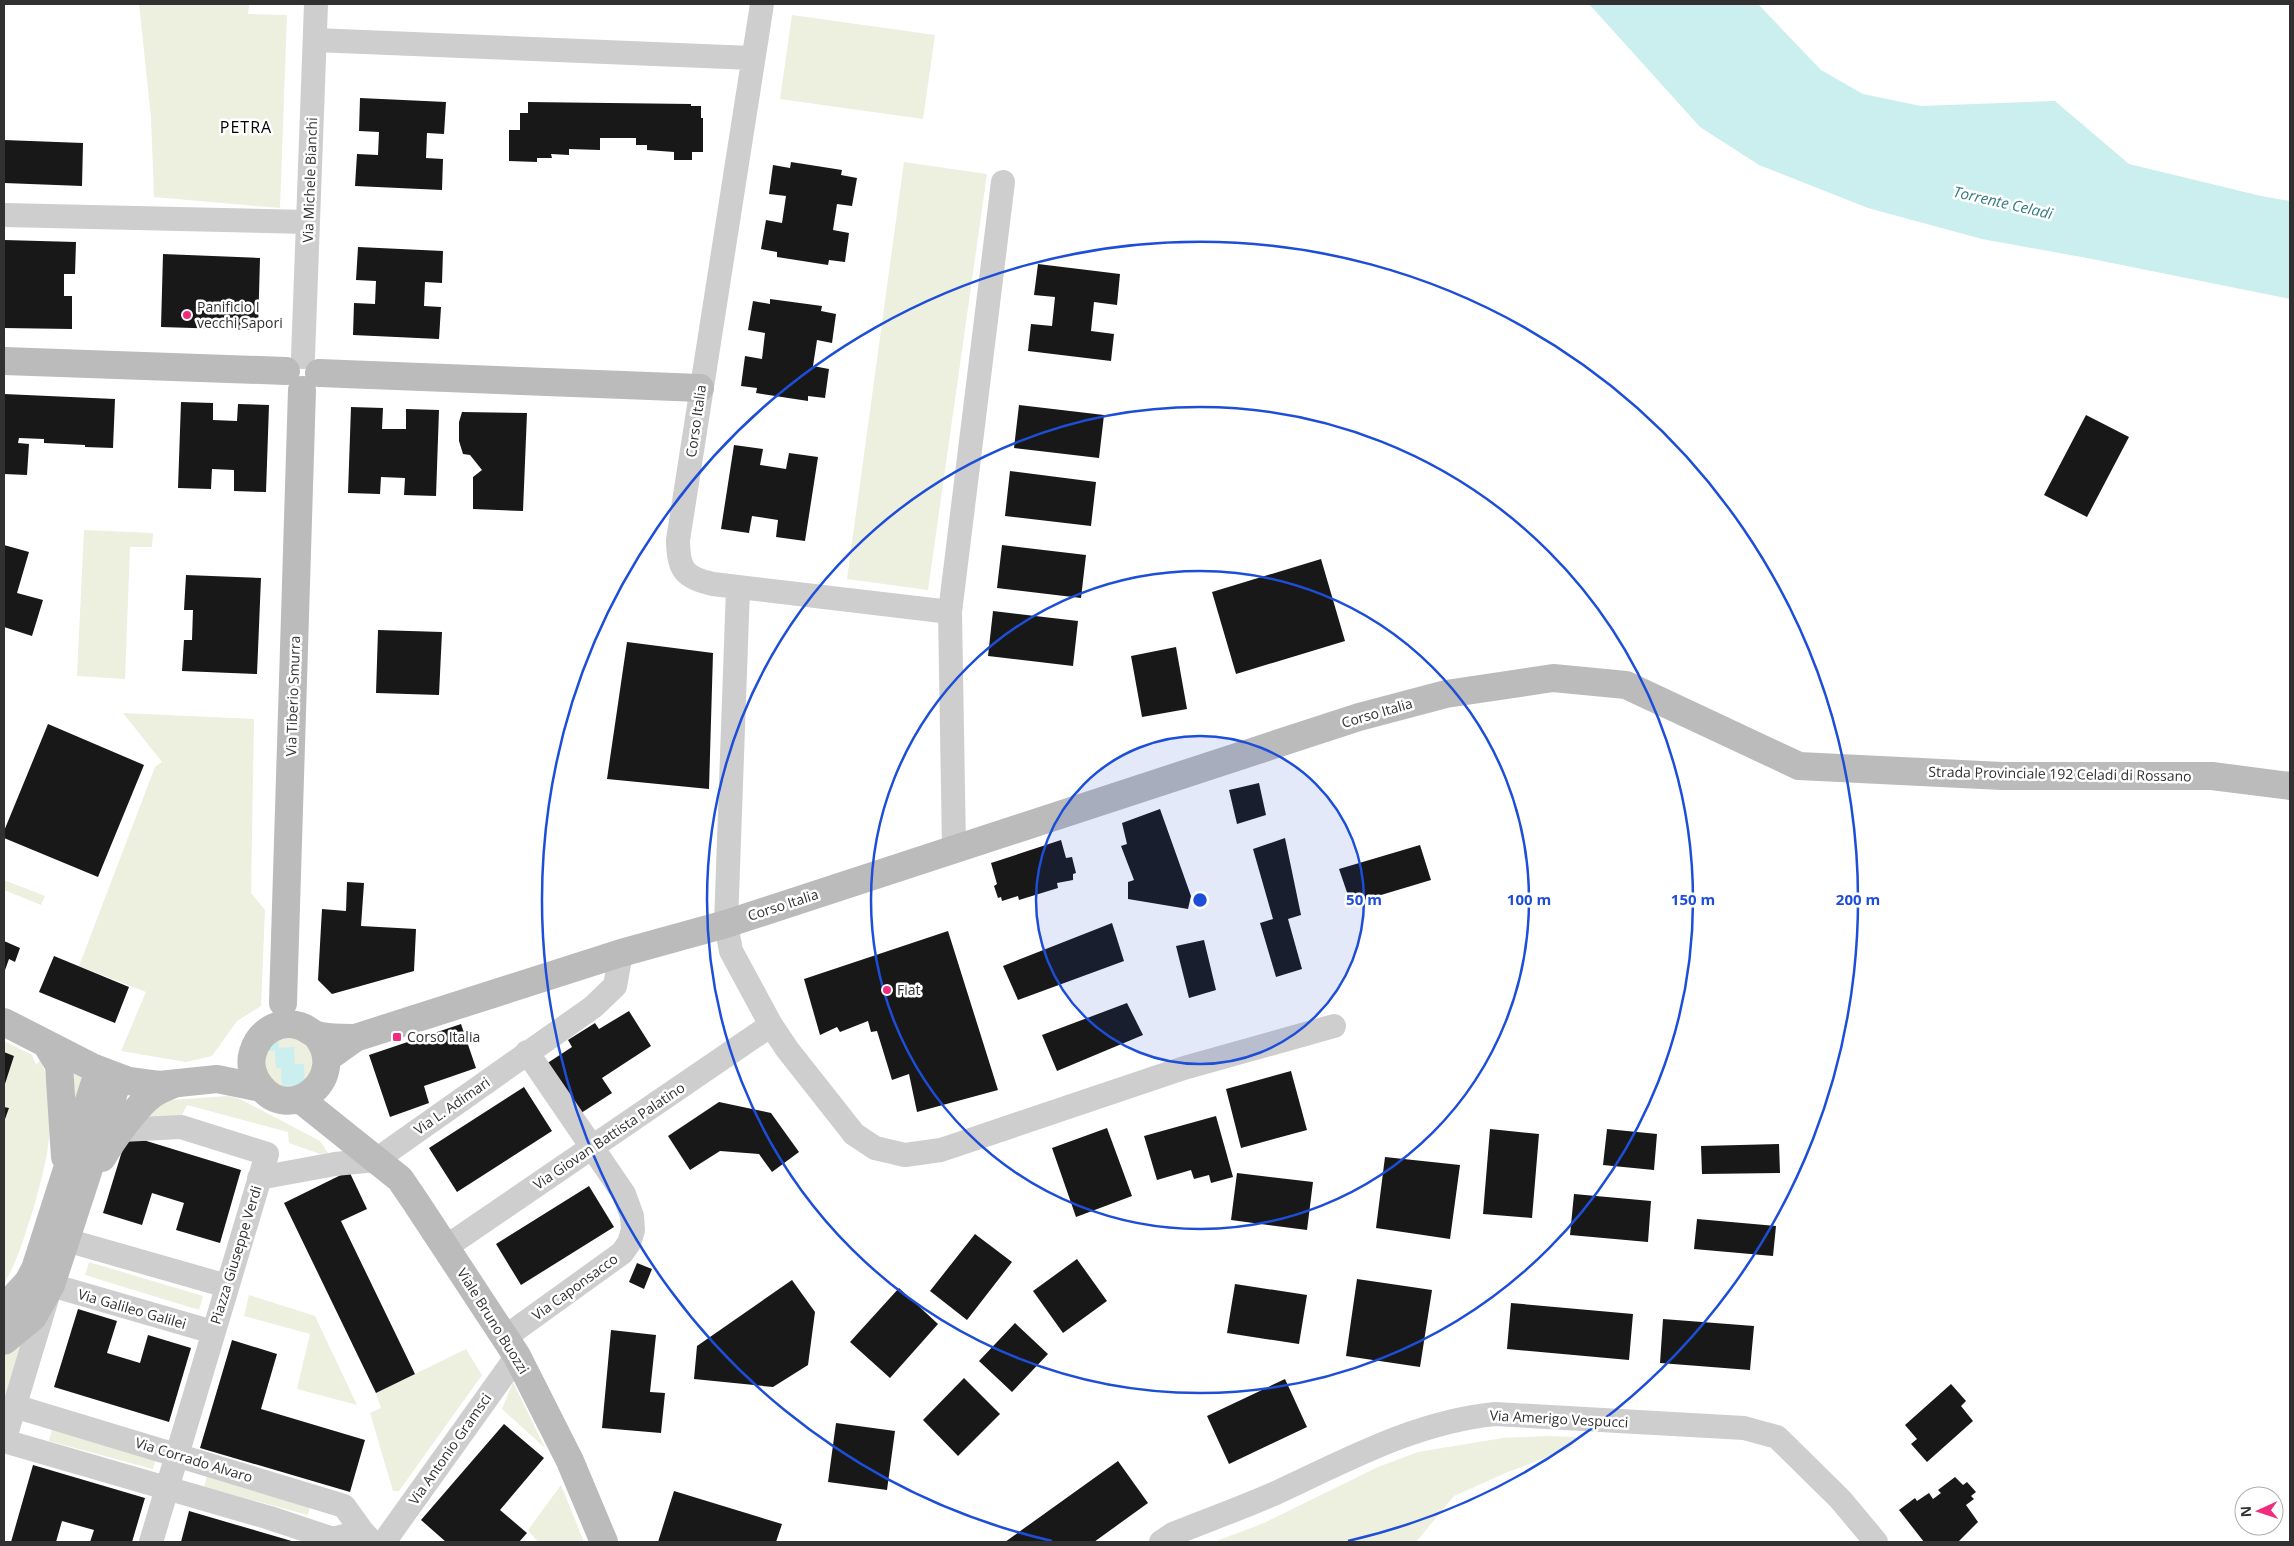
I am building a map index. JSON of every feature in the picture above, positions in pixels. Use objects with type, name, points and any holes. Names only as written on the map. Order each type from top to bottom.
[{"type":"street","name":"Via Michele Bianchi","points":[[303,373],[316,4]]},
{"type":"street","name":"Corso Italia","points":[[762,4],[752,58],[726,238],[700,388],[678,540],[678,553],[681,565],[694,580],[738,588],[950,612]]},
{"type":"street","points":[[315,40],[752,58]]},
{"type":"street","points":[[954,848],[950,612],[1003,182]]},
{"type":"street","points":[[4,215],[308,222]]},
{"type":"street","points":[[4,361],[700,388]]},
{"type":"street","name":"Via Tiberio Smurra","points":[[283,1003],[303,373]]},
{"type":"street","points":[[738,588],[726,924],[731,951],[771,1025],[854,1134],[875,1148],[905,1155],[941,1150],[1184,1068],[1334,1026]]},
{"type":"street","name":"Corso Italia","points":[[316,1040],[354,1038],[621,953],[726,924],[1359,717],[1446,694],[1553,678],[1626,685],[1799,766]]},
{"type":"street","name":"Strada Provinciale 192 Celadi di Rossano","points":[[1799,766],[2002,776],[2212,776],[2290,786]]},
{"type":"street","name":"Via L. Adimari","points":[[376,1160],[593,1007],[616,986],[621,953]]},
{"type":"street","points":[[4,1022],[109,1074],[144,1083],[174,1084],[217,1080],[261,1088],[280,1099],[308,1094],[323,1080],[316,1040],[283,1003],[257,1044],[251,1067],[255,1079],[261,1088]]},
{"type":"street","points":[[217,1080],[282,1024],[291,1024],[316,1040]]},
{"type":"street","name":"Via Giovan Battista Palatino","points":[[446,1247],[771,1025]]},
{"type":"street","points":[[46,1044],[56,1057],[60,1073],[65,1154],[73,1186]]},
{"type":"street","points":[[527,1052],[593,1148]]},
{"type":"street","points":[[4,1441],[66,1240],[73,1186],[95,1082],[109,1074]]},
{"type":"street","points":[[4,1308],[23,1288],[34,1269],[73,1186],[151,1095],[174,1084]]},
{"type":"street","name":"Viale Bruno Buozzi","points":[[308,1094],[339,1130],[400,1179],[446,1247],[511,1347],[570,1460],[604,1542]]},
{"type":"street","name":"Piazza Giuseppe Verdi","points":[[122,1130],[181,1127],[267,1154],[151,1542]]},
{"type":"street","name":"Via Caponsacco","points":[[511,1347],[613,1262],[629,1243],[633,1230],[624,1194],[593,1148]]},
{"type":"street","name":"Piazza Giuseppe Verdi","points":[[260,1178],[335,1164],[376,1160]]},
{"type":"street","points":[[66,1240],[227,1286]]},
{"type":"street","points":[[4,1341],[33,1317],[51,1284]]},
{"type":"street","name":"Via Galileo Galilei","points":[[51,1284],[213,1332]]},
{"type":"street","name":"Via Antonio Gramsci","points":[[384,1542],[511,1347]]},
{"type":"street","name":"Via Corrado Alvaro","points":[[14,1406],[344,1506],[367,1537]]},
{"type":"street","name":"Via Amerigo Vespucci","points":[[1161,1542],[1173,1534],[1277,1492],[1403,1434],[1458,1419],[1495,1414],[1744,1428],[1777,1437],[1840,1499],[1876,1542]]},
{"type":"street","name":"Via Corrado Alvaro","points":[[4,1441],[333,1539],[367,1537]]},
{"type":"green space","points":[[139,4],[249,4],[248,14],[287,15],[280,208],[154,197],[151,117]]},
{"type":"green space","points":[[792,15],[935,35],[923,119],[780,99]]},
{"type":"green space","points":[[904,162],[987,174],[928,590],[847,579]]},
{"type":"green space","points":[[84,530],[153,533],[152,547],[130,547],[125,679],[77,676]]},
{"type":"green space","points":[[123,713],[254,719],[251,893],[265,910],[261,1006],[237,1021],[212,1056],[186,1062],[121,1051],[146,992],[79,966],[155,767],[162,762]]},
{"type":"green space","points":[[4,880],[45,896],[41,905],[4,890]]},
{"type":"green space","points":[[279,1031],[318,1045],[313,1084],[275,1090],[258,1055]]},
{"type":"green space","points":[[4,1041],[32,1055],[36,1065],[41,1059],[49,1100],[50,1119],[47,1155],[38,1193],[20,1250],[4,1284],[4,1124],[8,1108],[4,1107],[4,1088],[14,1056],[4,1052]]},
{"type":"green space","points":[[67,1069],[89,1081],[73,1130]]},
{"type":"green space","points":[[228,1096],[240,1099],[320,1141],[328,1153],[320,1154],[289,1143],[288,1132],[187,1105],[180,1119],[137,1120],[158,1101]]},
{"type":"green space","points":[[89,1262],[203,1296],[199,1310],[85,1275]]},
{"type":"green space","points":[[249,1295],[315,1316],[357,1405],[297,1389],[310,1334],[244,1316]]},
{"type":"green space","points":[[25,1333],[4,1401],[4,1349]]},
{"type":"green space","points":[[466,1349],[482,1375],[399,1491],[393,1491],[370,1413],[381,1408],[376,1393]]},
{"type":"green space","points":[[513,1382],[545,1448],[502,1409]]},
{"type":"green space","points":[[52,1429],[156,1458],[153,1469],[49,1441]]},
{"type":"green space","points":[[1576,1437],[1571,1448],[1508,1472],[1454,1496],[1416,1542],[1214,1542],[1264,1523],[1378,1467],[1418,1452],[1503,1438]]},
{"type":"green space","points":[[207,1475],[311,1504],[308,1515],[204,1487]]},
{"type":"green space","points":[[561,1485],[584,1542],[538,1542],[528,1530]]},
{"type":"water","name":"Torrente Celadi","points":[[1589,4],[1758,4],[1821,70],[1863,94],[1921,106],[2055,101],[2129,164],[2261,196],[2290,201],[2290,299],[1982,239],[1868,208],[1759,165],[1700,127]]},
{"type":"water","points":[[278,1037],[279,1048],[294,1047],[295,1064],[304,1064],[305,1085],[282,1086],[281,1068],[276,1068],[275,1051],[267,1051]]},
{"type":"building","points":[[360,98],[446,102],[444,134],[427,133],[426,158],[443,159],[442,190],[355,186],[357,154],[378,155],[379,132],[359,131]]},
{"type":"building","points":[[528,102],[691,104],[691,106],[701,106],[703,152],[692,152],[692,160],[674,160],[674,152],[647,150],[647,145],[636,145],[636,138],[600,138],[600,150],[569,149],[569,155],[551,154],[552,158],[537,158],[537,162],[509,161],[509,130],[520,130],[520,113],[528,113]]},
{"type":"building","points":[[4,140],[83,143],[82,186],[4,183]]},
{"type":"building","points":[[791,162],[842,170],[841,175],[857,178],[852,206],[837,204],[833,230],[849,233],[845,262],[829,260],[828,265],[777,257],[777,252],[761,249],[766,220],[782,223],[786,196],[769,194],[773,165],[790,168]]},
{"type":"building","points":[[4,240],[76,242],[75,274],[64,274],[64,296],[72,296],[72,329],[4,328]]},
{"type":"building","points":[[358,247],[443,251],[442,283],[425,282],[424,306],[441,307],[439,339],[353,335],[354,303],[375,304],[376,281],[356,280]]},
{"type":"building","points":[[163,254],[260,258],[258,330],[161,327]]},
{"type":"building","points":[[1038,264],[1120,274],[1117,305],[1094,302],[1091,331],[1114,334],[1111,361],[1028,351],[1031,324],[1052,326],[1055,297],[1034,295]]},
{"type":"building","points":[[770,299],[822,306],[821,311],[836,314],[832,343],[817,340],[813,366],[829,369],[825,398],[808,396],[808,401],[756,393],[757,388],[741,386],[745,356],[762,359],[765,333],[748,330],[753,301],[770,304]]},
{"type":"building","points":[[4,394],[115,399],[113,448],[44,443],[44,439],[19,438],[18,443],[29,444],[27,475],[4,474]]},
{"type":"building","points":[[181,402],[213,403],[213,420],[237,421],[238,404],[269,405],[266,492],[234,491],[234,470],[212,469],[211,489],[178,488]]},
{"type":"building","points":[[1019,405],[1104,415],[1099,458],[1014,448]]},
{"type":"building","points":[[351,407],[383,408],[382,429],[406,429],[406,409],[439,410],[436,496],[404,495],[405,478],[381,477],[380,494],[348,493]]},
{"type":"building","points":[[462,412],[527,413],[523,511],[473,509],[473,477],[482,470],[470,455],[463,454],[459,441],[459,422]]},
{"type":"building","points":[[2086,415],[2129,437],[2087,517],[2044,495]]},
{"type":"building","points":[[734,445],[763,449],[760,465],[786,469],[789,453],[818,457],[805,541],[776,537],[778,520],[752,516],[749,533],[721,529]]},
{"type":"building","points":[[1010,471],[1096,482],[1091,526],[1005,516]]},
{"type":"building","points":[[4,545],[29,552],[17,593],[43,600],[32,636],[4,627]]},
{"type":"building","points":[[1002,545],[1086,555],[1081,598],[997,588]]},
{"type":"building","points":[[1321,559],[1345,641],[1236,674],[1212,592]]},
{"type":"building","points":[[186,575],[261,578],[257,674],[182,671],[184,640],[192,640],[193,610],[184,610]]},
{"type":"building","points":[[993,611],[1078,621],[1073,666],[988,656]]},
{"type":"building","points":[[378,630],[442,632],[439,695],[376,693]]},
{"type":"building","points":[[627,642],[713,653],[709,789],[607,779]]},
{"type":"building","points":[[1176,647],[1187,709],[1142,717],[1131,656]]},
{"type":"building","points":[[48,724],[144,765],[98,877],[4,838],[4,831]]},
{"type":"building","points":[[1259,783],[1266,815],[1237,824],[1229,790]]},
{"type":"building","points":[[1160,809],[1191,896],[1188,909],[1128,899],[1128,882],[1134,880],[1121,846],[1127,844],[1122,823]]},
{"type":"building","points":[[1285,838],[1301,915],[1288,919],[1302,969],[1276,977],[1260,923],[1273,919],[1253,849]]},
{"type":"building","points":[[1061,840],[1066,858],[1072,857],[1076,873],[1073,874],[1073,880],[1057,883],[1058,888],[1019,900],[1018,896],[1002,901],[1001,897],[998,898],[994,886],[997,884],[991,863]]},
{"type":"building","points":[[1420,845],[1431,880],[1351,904],[1339,869]]},
{"type":"building","points":[[347,882],[364,883],[361,926],[416,929],[414,971],[332,994],[318,980],[322,909],[346,911]]},
{"type":"building","points":[[1112,923],[1124,961],[1018,1000],[1003,966]]},
{"type":"building","points":[[948,931],[998,1090],[917,1112],[909,1074],[892,1080],[877,1031],[871,1032],[868,1021],[840,1032],[837,1027],[820,1035],[804,979]]},
{"type":"building","points":[[1204,940],[1216,990],[1189,998],[1176,946]]},
{"type":"building","points":[[4,941],[20,948],[15,962],[9,959],[4,973]]},
{"type":"building","points":[[54,956],[129,987],[115,1023],[39,992]]},
{"type":"building","points":[[1127,1003],[1143,1035],[1057,1071],[1042,1035]]},
{"type":"building","points":[[629,1011],[651,1046],[602,1078],[612,1093],[578,1115],[546,1064],[572,1047],[568,1040],[595,1023],[599,1029]]},
{"type":"building","points":[[461,1024],[476,1068],[424,1086],[429,1103],[390,1117],[369,1055]]},
{"type":"building","points":[[4,1052],[14,1056],[4,1087]]},
{"type":"building","points":[[1291,1071],[1307,1130],[1241,1148],[1226,1089]]},
{"type":"building","points":[[524,1087],[552,1131],[457,1192],[429,1148]]},
{"type":"building","points":[[719,1102],[771,1113],[799,1152],[772,1172],[759,1154],[720,1151],[690,1170],[668,1136]]},
{"type":"building","points":[[4,1107],[9,1108],[4,1122]]},
{"type":"building","points":[[1216,1116],[1233,1177],[1211,1183],[1209,1175],[1194,1179],[1191,1170],[1157,1180],[1144,1136]]},
{"type":"building","points":[[1107,1128],[1132,1196],[1076,1217],[1052,1148]]},
{"type":"building","points":[[1490,1129],[1539,1134],[1532,1218],[1483,1214]]},
{"type":"building","points":[[1607,1129],[1657,1134],[1654,1170],[1603,1165]]},
{"type":"building","points":[[127,1135],[241,1170],[220,1243],[176,1230],[184,1203],[152,1193],[142,1225],[103,1213]]},
{"type":"building","points":[[1779,1144],[1780,1173],[1702,1174],[1701,1146]]},
{"type":"building","points":[[1385,1157],[1460,1165],[1450,1239],[1376,1228]]},
{"type":"building","points":[[349,1171],[367,1209],[341,1221],[415,1374],[376,1393],[284,1203]]},
{"type":"building","points":[[1237,1173],[1313,1182],[1307,1230],[1231,1220]]},
{"type":"building","points":[[589,1186],[614,1227],[521,1285],[496,1244]]},
{"type":"building","points":[[1574,1194],[1651,1201],[1648,1242],[1570,1235]]},
{"type":"building","points":[[1697,1219],[1776,1226],[1773,1256],[1694,1249]]},
{"type":"building","points":[[975,1234],[1012,1262],[967,1320],[930,1291]]},
{"type":"building","points":[[1077,1259],[1107,1301],[1063,1333],[1033,1291]]},
{"type":"building","points":[[637,1263],[652,1269],[644,1289],[629,1282]]},
{"type":"building","points":[[1357,1279],[1432,1290],[1420,1367],[1346,1356]]},
{"type":"building","points":[[792,1280],[815,1312],[808,1365],[773,1387],[694,1379],[697,1346]]},
{"type":"building","points":[[1235,1284],[1307,1295],[1299,1344],[1227,1333]]},
{"type":"building","points":[[899,1288],[938,1324],[890,1378],[850,1342]]},
{"type":"building","points":[[1511,1303],[1633,1314],[1629,1360],[1507,1349]]},
{"type":"building","points":[[78,1309],[117,1321],[107,1353],[140,1363],[148,1335],[191,1348],[169,1422],[54,1387]]},
{"type":"building","points":[[1663,1319],[1754,1326],[1750,1370],[1660,1363]]},
{"type":"building","points":[[1015,1323],[1048,1354],[1012,1392],[979,1361]]},
{"type":"building","points":[[611,1330],[656,1335],[650,1392],[665,1393],[661,1433],[602,1428]]},
{"type":"building","points":[[232,1340],[277,1354],[261,1409],[365,1440],[350,1492],[200,1448]]},
{"type":"building","points":[[964,1378],[1000,1414],[958,1456],[923,1420]]},
{"type":"building","points":[[1285,1379],[1307,1427],[1229,1464],[1207,1416]]},
{"type":"building","points":[[1951,1384],[1966,1401],[1961,1406],[1973,1421],[1927,1462],[1911,1444],[1917,1439],[1905,1425]]},
{"type":"building","points":[[836,1423],[895,1431],[887,1490],[828,1482]]},
{"type":"building","points":[[504,1424],[544,1458],[500,1510],[527,1533],[519,1542],[446,1542],[421,1520]]},
{"type":"building","points":[[1118,1461],[1148,1503],[1094,1542],[1005,1542]]},
{"type":"building","points":[[33,1465],[145,1498],[132,1542],[90,1542],[94,1530],[62,1521],[56,1542],[11,1542]]},
{"type":"building","points":[[1955,1477],[1963,1485],[1967,1482],[1976,1492],[1971,1496],[1974,1499],[1966,1505],[1978,1522],[1958,1542],[1924,1542],[1899,1510],[1915,1498],[1917,1501],[1929,1493],[1933,1499],[1941,1493],[1938,1490]]},
{"type":"building","points":[[674,1491],[782,1524],[776,1542],[658,1542]]},
{"type":"building","points":[[189,1511],[295,1542],[181,1542]]},
{"type":"place","name":"Panificio I vecchi Sapori","points":[[187,315]]},
{"type":"place","name":"Fiat","points":[[887,990]]},
{"type":"place","name":"Corso Italia","points":[[397,1037]]},
{"type":"district","name":"PETRA","points":[[246,127]]}]
